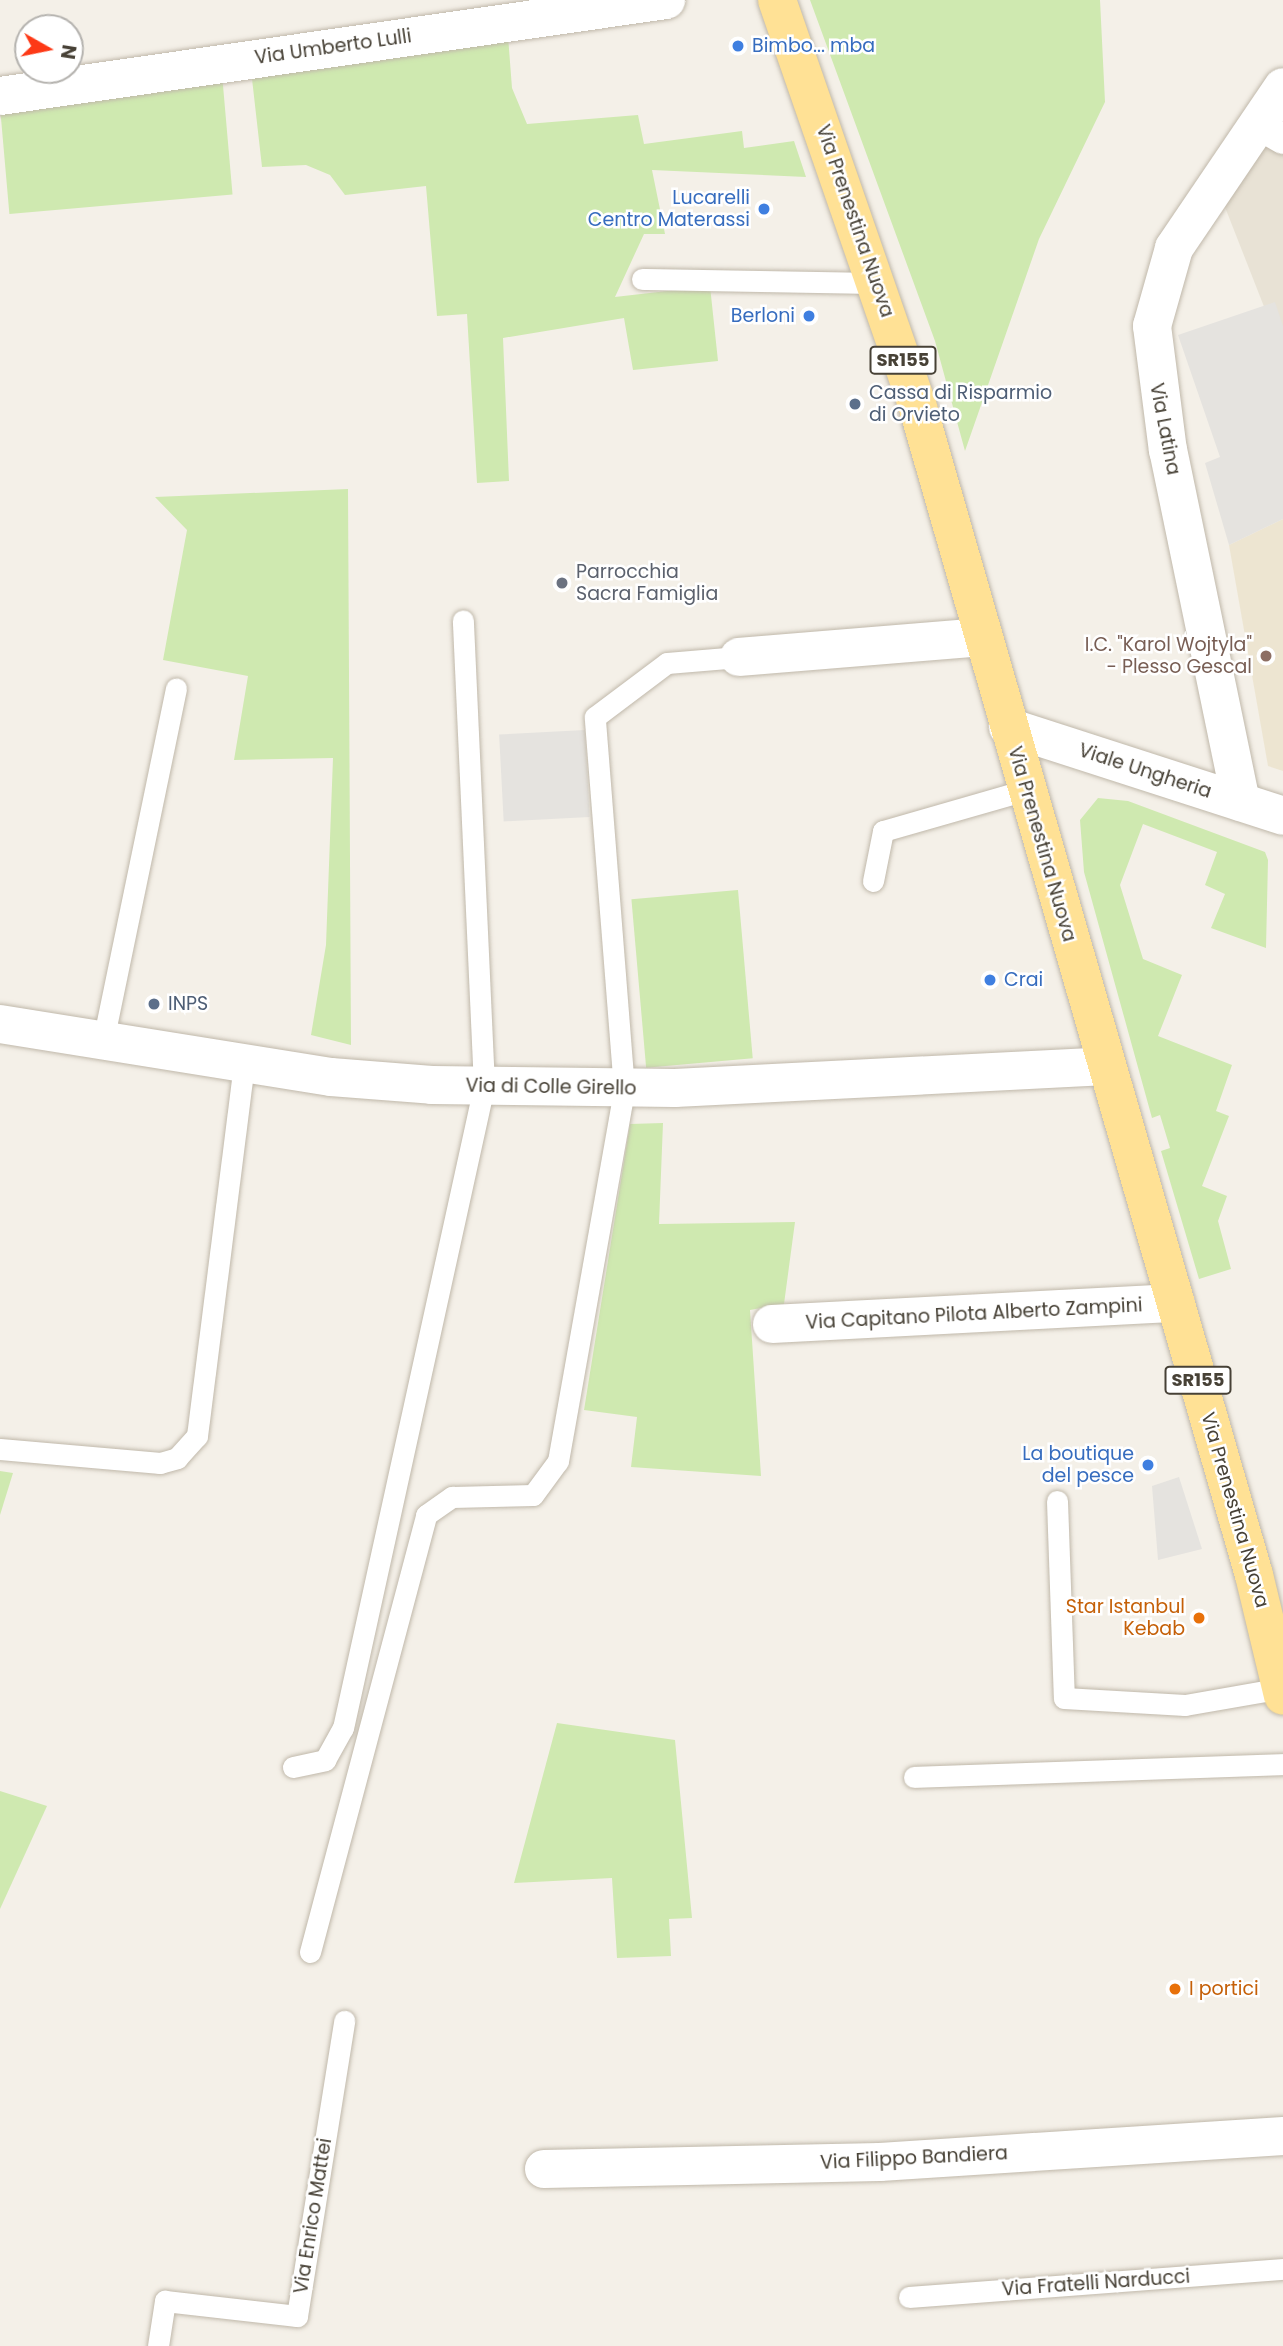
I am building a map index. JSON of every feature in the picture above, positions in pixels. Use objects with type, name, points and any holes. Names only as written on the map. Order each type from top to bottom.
[{"type":"main road","name":"Via Prenestina Nuova","points":[[777,0],[878,283],[1175,1303],[1282,1692]]},
{"type":"street","name":"Via Umberto Lulli","points":[[0,96],[666,0]]},
{"type":"street","name":"Via Latina","points":[[1241,802],[1168,452],[1152,336],[1158,286],[1174,248],[1270,131],[1283,87]]},
{"type":"street","points":[[739,657],[982,637]]},
{"type":"street","name":"Viale Ungheria","points":[[1008,727],[1283,816]]},
{"type":"street","name":"Via di Colle Girello","points":[[0,1024],[367,1081],[484,1086],[624,1089],[1106,1066]]},
{"type":"street","name":"Via Capitano Pilota Alberto Zampini","points":[[772,1325],[1175,1303]]},
{"type":"street","name":"Via Filippo Bandiera","points":[[544,2169],[880,2162],[1283,2136]]},
{"type":"lane","points":[[642,279],[878,283]]},
{"type":"lane","points":[[293,1767],[325,1760],[343,1728],[484,1086],[463,620]]},
{"type":"lane","points":[[310,1952],[426,1516],[452,1497],[533,1495],[554,1473],[624,1089],[595,717],[667,663],[739,657]]},
{"type":"lane","points":[[103,1041],[176,688]]},
{"type":"lane","points":[[873,881],[883,831],[1026,790]]},
{"type":"lane","points":[[0,1449],[142,1463],[177,1458],[189,1448],[205,1402],[244,1063]]},
{"type":"lane","points":[[1056,1501],[1064,1698],[1185,1705],[1282,1692]]},
{"type":"lane","points":[[914,1777],[1283,1764]]},
{"type":"lane","name":"Via Enrico Mattei","points":[[158,2346],[165,2301],[297,2316],[344,2021]]},
{"type":"lane","name":"Via Fratelli Narducci","points":[[909,2297],[1283,2269]]},
{"type":"shaded area","points":[[1283,104],[1283,355],[1221,197]]},
{"type":"shaded area","points":[[1275,302],[1283,326],[1283,519],[1229,545],[1205,463],[1220,457],[1178,335]]},
{"type":"shaded area","name":"I.C. \"Karol Wojtyla\" - Plesso Gescal","points":[[1283,519],[1283,771],[1268,766],[1229,545]]},
{"type":"shaded area","points":[[585,730],[590,817],[504,821],[499,735]]},
{"type":"shaded area","points":[[1179,1477],[1202,1549],[1158,1560],[1152,1486]]},
{"type":"green space","points":[[810,0],[1100,0],[1105,102],[1039,239],[965,451],[935,341]]},
{"type":"green space","points":[[508,36],[512,88],[527,124],[638,115],[644,144],[742,131],[744,148],[794,141],[806,177],[652,170],[665,234],[644,234],[615,297],[710,286],[718,361],[633,370],[624,318],[503,338],[509,481],[477,483],[467,314],[437,316],[426,186],[345,195],[330,175],[306,165],[262,167],[251,70]]},
{"type":"green space","points":[[222,74],[233,195],[9,214],[0,93]]},
{"type":"green space","points":[[348,489],[351,1045],[311,1035],[326,945],[333,758],[234,760],[248,676],[163,660],[187,530],[155,497]]},
{"type":"green space","points":[[1098,798],[1128,801],[1265,852],[1268,860],[1266,948],[1211,928],[1225,894],[1205,885],[1217,852],[1143,824],[1120,885],[1143,959],[1182,975],[1158,1036],[1232,1065],[1216,1111],[1229,1116],[1202,1186],[1227,1196],[1218,1221],[1231,1269],[1199,1279],[1161,1151],[1170,1148],[1160,1115],[1152,1118],[1084,872],[1080,820]]},
{"type":"green space","points":[[738,890],[753,1058],[646,1068],[631,899]]},
{"type":"green space","points":[[663,1123],[659,1224],[795,1222],[784,1304],[750,1310],[761,1476],[631,1467],[637,1417],[584,1410],[630,1124]]},
{"type":"green space","points":[[0,1471],[13,1473],[0,1515]]},
{"type":"green space","points":[[557,1723],[675,1740],[692,1918],[669,1919],[671,1956],[617,1958],[612,1878],[514,1883]]},
{"type":"green space","points":[[0,1791],[47,1806],[0,1909]]},
{"type":"place","name":"Bimbo... mba","points":[[738,46]]},
{"type":"place","name":"Lucarelli Centro Materassi","points":[[764,209]]},
{"type":"place","name":"Berloni","points":[[809,316]]},
{"type":"place","name":"Cassa di Risparmio di Orvieto","points":[[855,404]]},
{"type":"place","name":"Parrocchia Sacra Famiglia","points":[[562,583]]},
{"type":"place","name":"I.C. \"Karol Wojtyla\" - Plesso Gescal","points":[[1266,656]]},
{"type":"place","name":"Crai","points":[[990,980]]},
{"type":"place","name":"INPS","points":[[154,1004]]},
{"type":"place","name":"La boutique del pesce","points":[[1148,1465]]},
{"type":"place","name":"Star Istanbul Kebab","points":[[1199,1618]]},
{"type":"place","name":"I portici","points":[[1175,1989]]}]
